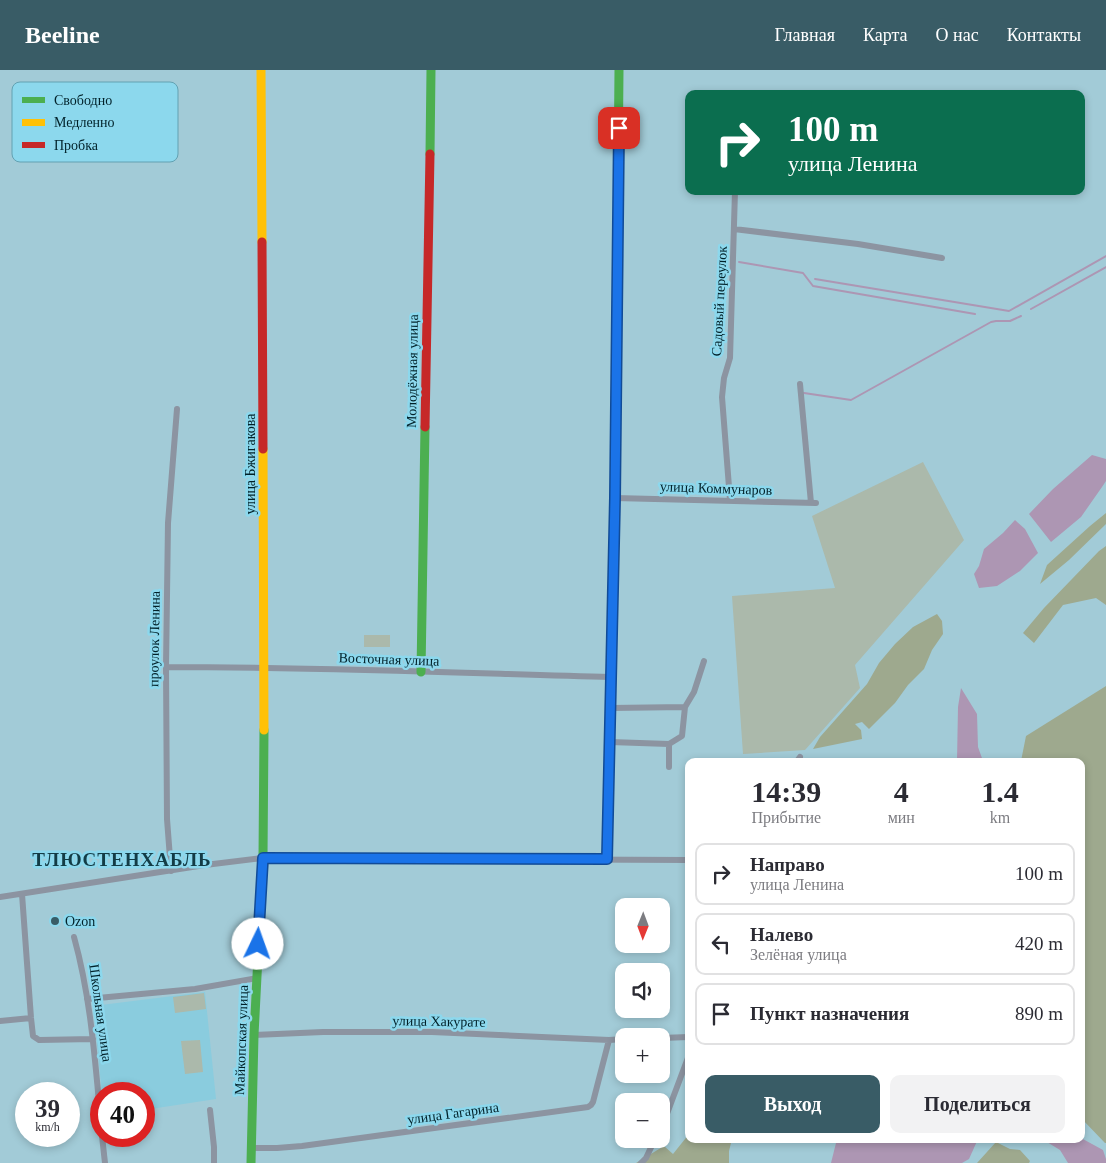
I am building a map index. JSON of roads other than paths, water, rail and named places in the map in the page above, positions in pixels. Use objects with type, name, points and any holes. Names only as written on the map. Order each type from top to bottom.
[{"type":"street","name":"улица Бжигакова","points":[[261,70],[263,858]]},
{"type":"street","name":"Молодёжная улица","points":[[421,672],[431,70]]},
{"type":"street","points":[[607,859],[615,498],[620,70]]},
{"type":"street","name":"Садовый переулок","points":[[730,500],[722,397],[724,378],[730,358],[735,195]]},
{"type":"street","points":[[734,229],[858,244],[942,258]]},
{"type":"street","name":"улица Коммунаров","points":[[615,498],[813,503],[800,384]]},
{"type":"street","name":"проулок Ленина","points":[[171,871],[167,819],[166,667],[168,523],[177,408]]},
{"type":"street","points":[[610,742],[669,744],[682,736],[685,707],[694,692],[704,661]]},
{"type":"street","name":"Восточная улица","points":[[166,667],[264,667],[611,677]]},
{"type":"street","points":[[611,708],[685,707]]},
{"type":"street","points":[[669,744],[669,767]]},
{"type":"street","points":[[0,897],[205,865],[263,858],[685,860]]},
{"type":"street","name":"Майкопская улица","points":[[251,1163],[254,1036],[263,858]]},
{"type":"street","points":[[22,894],[33,1036],[39,1040],[93,1039]]},
{"type":"street","name":"Школьная улица","points":[[74,937],[80,958],[87,999],[97,1082]]},
{"type":"street","points":[[87,999],[195,989],[257,978]]},
{"type":"street","points":[[0,1021],[31,1018]]},
{"type":"street","name":"улица Хакурате","points":[[254,1036],[323,1032],[432,1032],[615,1040]]},
{"type":"street","points":[[670,1038],[685,1037]]},
{"type":"street","name":"улица Гагарина","points":[[251,1148],[302,1146],[588,1107],[593,1102],[610,1040]]},
{"type":"street","points":[[670,1108],[685,1066]]},
{"type":"street","points":[[210,1110],[214,1163]]},
{"type":"street","points":[[103,1147],[105,1163]]},
{"type":"street","points":[[641,1163],[651,1148]]},
{"type":"waterway","points":[[815,279],[1009,311],[1106,256]]},
{"type":"waterway","points":[[739,262],[803,273],[813,286],[975,314]]},
{"type":"waterway","points":[[1031,309],[1106,267]]},
{"type":"waterway","points":[[804,393],[851,400],[991,322],[1010,321],[1021,316]]},
{"type":"place","name":"Ozon","points":[[55,921]]},
{"type":"district","name":"ТЛЮСТЕНХАБЛЬ","points":[[122,859]]}]
